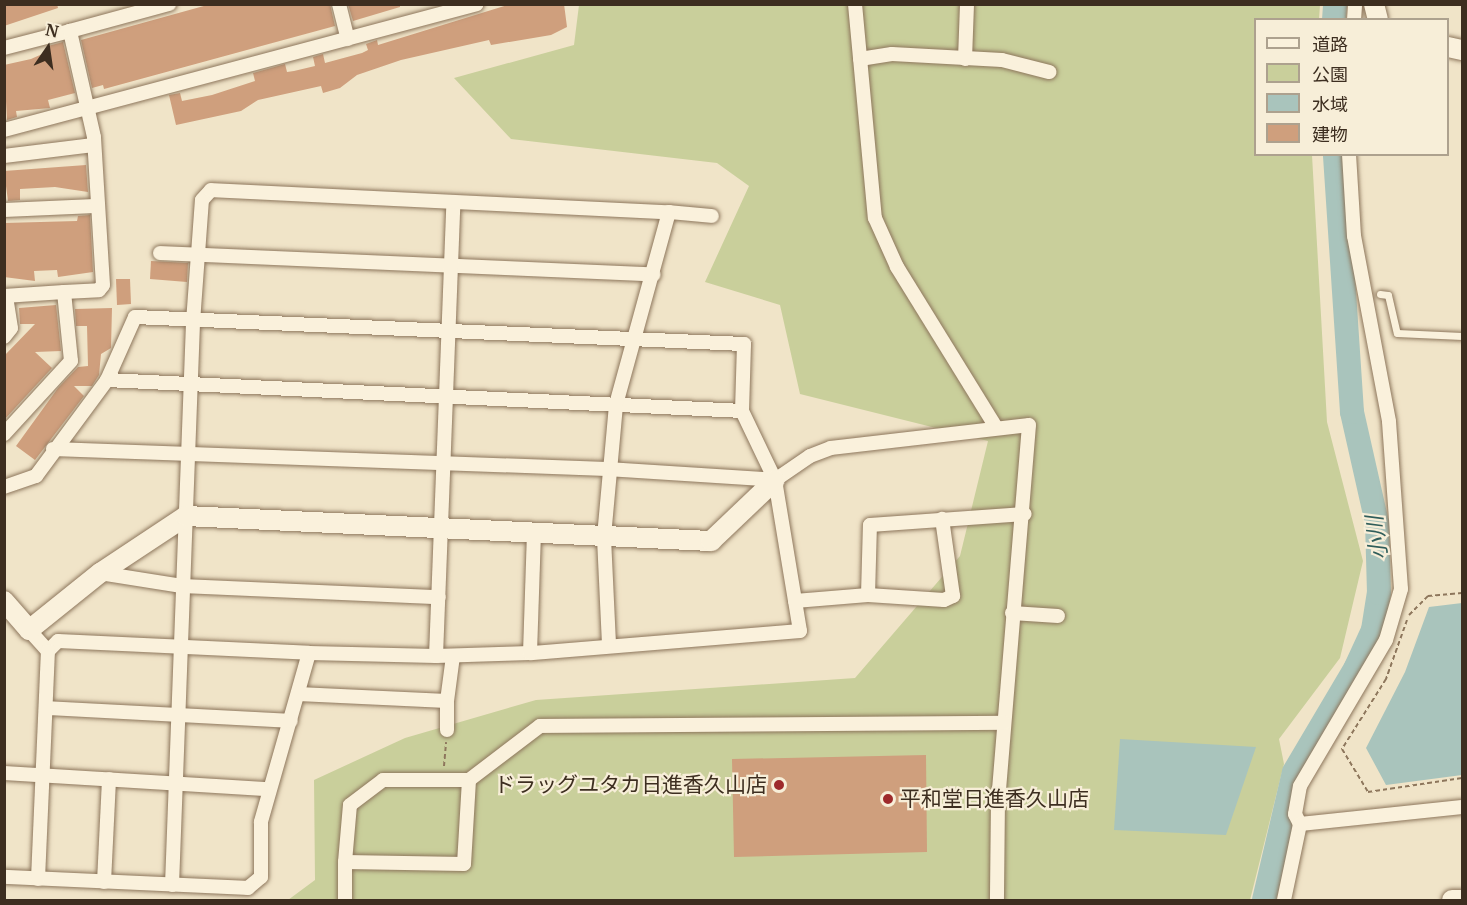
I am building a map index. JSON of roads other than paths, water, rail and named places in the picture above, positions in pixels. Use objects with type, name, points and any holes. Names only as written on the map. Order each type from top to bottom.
[{"type":"street","points":[[4,48],[169,4]]},
{"type":"street","points":[[339,4],[348,39]]},
{"type":"street","points":[[93,145],[11,154],[7,129],[477,4]]},
{"type":"street","points":[[855,4],[875,218],[897,267],[996,427]]},
{"type":"street","points":[[964,59],[967,4]]},
{"type":"street","points":[[4,338],[11,328],[5,296],[99,290],[103,285],[95,206],[93,145],[88,109],[70,31]]},
{"type":"street","points":[[860,59],[892,54],[1002,60],[1049,72]]},
{"type":"street","points":[[1284,900],[1300,824],[1295,814],[1300,786],[1386,640],[1401,589],[1389,421],[1354,236],[1349,156]]},
{"type":"street","points":[[172,885],[182,648],[182,586],[191,452],[191,386],[202,200],[211,190],[453,205],[669,212],[711,216]]},
{"type":"street","points":[[436,656],[453,205]]},
{"type":"street","points":[[4,210],[95,206]]},
{"type":"street","points":[[609,645],[604,538],[607,469],[616,405],[631,338],[654,275],[669,212]]},
{"type":"street","points":[[160,253],[452,269],[654,275]]},
{"type":"street","points":[[4,434],[70,361],[64,292]]},
{"type":"street","points":[[4,487],[36,476],[53,449],[107,380],[131,319],[448,334],[631,338],[744,344],[742,411],[775,480],[800,631],[530,653],[453,656],[309,653],[58,641],[48,651],[38,879]]},
{"type":"street","points":[[107,380],[446,399],[742,411]]},
{"type":"street","points":[[29,630],[100,573],[186,516],[711,542],[775,480],[810,456],[831,448],[996,427],[1029,425],[1025,513],[1012,614],[1004,723],[997,900]]},
{"type":"street","points":[[53,449],[191,452],[607,469],[775,480]]},
{"type":"street","points":[[868,595],[870,525],[1025,513]]},
{"type":"street","points":[[795,601],[868,595],[944,600],[953,596],[942,519]]},
{"type":"street","points":[[530,653],[534,535]]},
{"type":"street","points":[[100,573],[182,586],[439,597]]},
{"type":"street","points":[[4,601],[48,651]]},
{"type":"street","points":[[1012,614],[1058,616]]},
{"type":"street","points":[[4,877],[248,888],[261,877],[261,822],[309,653]]},
{"type":"street","points":[[447,730],[447,701],[453,656]]},
{"type":"street","points":[[298,694],[447,701]]},
{"type":"street","points":[[45,708],[291,721]]},
{"type":"street","points":[[345,900],[345,862],[350,805],[382,780],[443,778],[469,780],[540,726],[1004,723]]},
{"type":"street","points":[[4,773],[269,789]]},
{"type":"street","points":[[104,882],[109,779]]},
{"type":"street","points":[[345,862],[464,864],[469,780]]},
{"type":"street","points":[[1300,824],[1462,807]]},
{"type":"street","points":[[1452,900],[1462,900]]},
{"type":"lane","points":[[1380,294],[1388,295],[1397,333],[1462,336]]},
{"type":"water","points":[[1462,603],[1462,775],[1386,785],[1366,748],[1405,672],[1429,607]]},
{"type":"water","points":[[1120,739],[1256,747],[1226,835],[1114,830]]},
{"type":"waterway","name":"小川","points":[[1334,18],[1335,4]]},
{"type":"waterway","name":"小川","points":[[1264,900],[1294,772],[1356,667],[1373,630],[1379,593],[1377,523],[1352,412],[1335,156]]},
{"type":"place","name":"ドラッグユタカ日進香久山店","points":[[779,785]]},
{"type":"place","name":"平和堂日進香久山店","points":[[888,799]]}]
